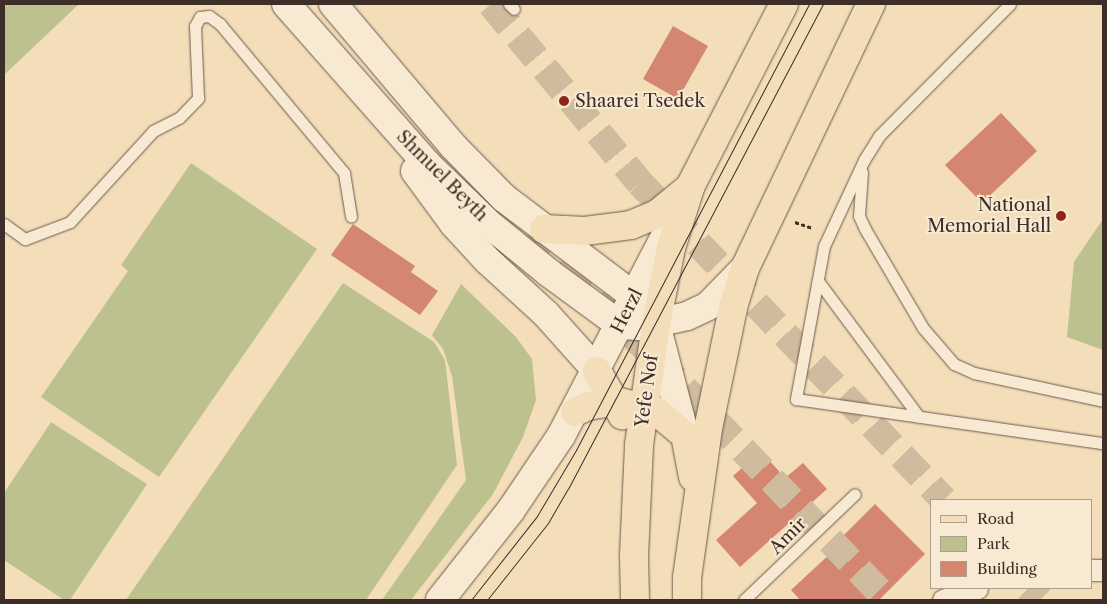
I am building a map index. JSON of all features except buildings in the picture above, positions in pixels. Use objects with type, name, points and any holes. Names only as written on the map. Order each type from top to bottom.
[{"type":"main road","name":"Herzl","points":[[691,186],[784,4]]},
{"type":"main road","points":[[687,600],[696,506],[722,356],[745,268],[869,10]]},
{"type":"main road","points":[[544,229],[585,231],[631,225],[663,211],[691,186]]},
{"type":"main road","name":"Yefe Nof","points":[[635,600],[638,466],[644,406],[656,324],[671,248],[691,186]]},
{"type":"main road","points":[[597,371],[616,401],[638,466]]},
{"type":"main road","points":[[575,412],[588,406],[616,401],[644,406],[671,421],[685,435],[696,506]]},
{"type":"street","name":"Shmuel Beyth","points":[[286,4],[427,164],[489,224],[549,273],[620,325]]},
{"type":"street","name":"Shmuel Beyth","points":[[333,4],[453,146],[504,198],[635,296],[656,324],[685,435]]},
{"type":"street","points":[[343,70],[454,224],[487,260],[552,320],[597,371]]},
{"type":"street","name":"Herzl","points":[[440,600],[527,488],[575,412],[691,186]]},
{"type":"street","points":[[620,325],[656,324],[687,316],[708,306],[745,268]]},
{"type":"street","points":[[943,600],[974,589]]},
{"type":"lane","points":[[1010,4],[879,136],[864,160],[824,246],[796,399],[1103,443]]},
{"type":"lane","points":[[4,224],[25,239],[70,222],[153,131],[179,118],[198,98],[195,26],[200,17],[209,16],[220,24],[344,173],[351,216]]},
{"type":"lane","points":[[864,160],[859,216],[923,328],[954,364],[974,374],[1103,401]]},
{"type":"lane","points":[[818,281],[919,417]]},
{"type":"lane","name":"Amir","points":[[744,600],[855,494]]},
{"type":"path","points":[[786,219],[829,235]]},
{"type":"green space","points":[[4,4],[79,4],[4,75]]},
{"type":"green space","points":[[191,163],[317,249],[159,477],[41,397],[128,271],[121,265]]},
{"type":"green space","points":[[1103,219],[1103,350],[1067,337],[1074,262]]},
{"type":"green space","points":[[343,283],[434,342],[445,360],[457,465],[366,600],[126,600]]},
{"type":"green space","points":[[461,284],[516,337],[532,359],[536,400],[523,437],[493,494],[411,600],[382,600],[466,480],[452,376],[443,349],[432,335]]},
{"type":"green space","points":[[51,422],[147,484],[70,600],[64,600],[4,560],[4,493]]},
{"type":"tunnel","points":[[491,4],[640,183],[943,499]]},
{"type":"tunnel","points":[[536,228],[568,268],[888,600]]},
{"type":"tunnel","points":[[1029,589],[1040,600]]},
{"type":"tram line","points":[[471,600],[537,516],[576,450],[809,4]]},
{"type":"tram line","points":[[487,600],[548,523],[568,489],[823,4]]},
{"type":"place","name":"Shaarei Tsedek","points":[[564,101]]},
{"type":"place","name":"National Memorial Hall","points":[[1061,216]]}]
